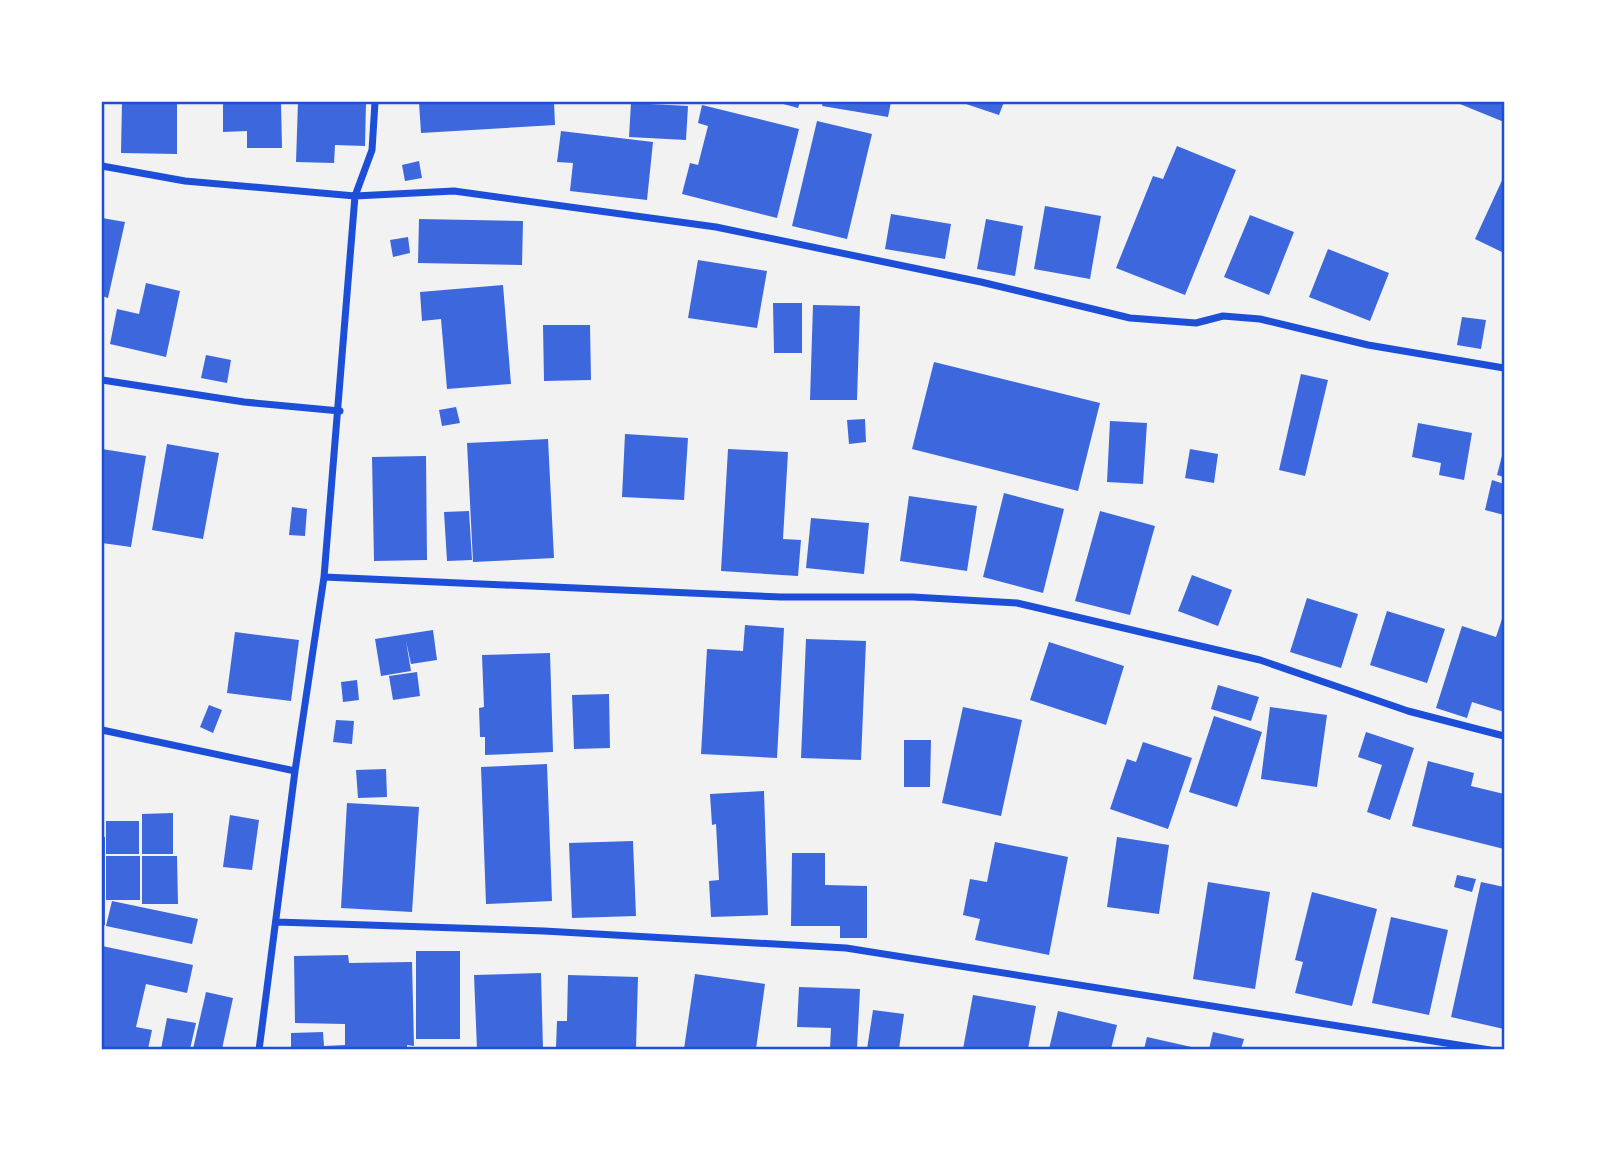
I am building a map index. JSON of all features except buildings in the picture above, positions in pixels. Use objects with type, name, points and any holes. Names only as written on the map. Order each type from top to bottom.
[{"type":"street","points":[[259,1049],[295,771],[324,577],[340,411],[343,322],[355,196],[372,150],[375,102]]},
{"type":"street","points":[[102,166],[185,181],[355,196],[454,191],[716,227],[981,282],[1130,318],[1196,323],[1223,316],[1260,319],[1368,345],[1504,368]]},
{"type":"street","points":[[102,380],[244,402],[340,411]]},
{"type":"street","points":[[324,577],[781,597],[913,597],[1017,603],[1260,660],[1408,711],[1504,736]]},
{"type":"street","points":[[102,730],[295,771]]},
{"type":"street","points":[[277,922],[571,932],[846,948],[1490,1049]]}]
